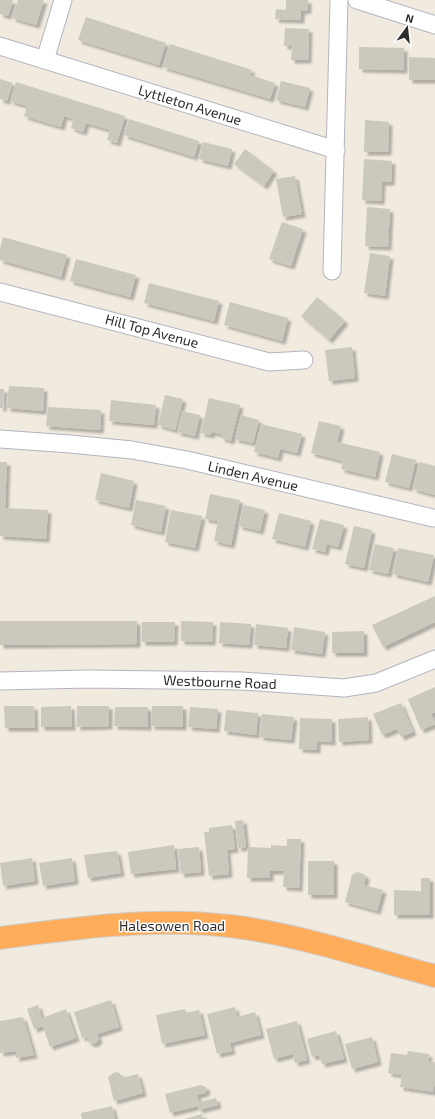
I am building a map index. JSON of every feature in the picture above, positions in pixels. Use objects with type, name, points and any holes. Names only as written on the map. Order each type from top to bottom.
[{"type":"highway","name":"Halesowen Road","points":[[0,938],[72,929],[119,926],[176,924],[229,926],[303,940],[435,976]]},
{"type":"street","points":[[45,60],[63,0]]},
{"type":"street","points":[[332,271],[339,0]]},
{"type":"street","points":[[357,0],[435,25]]},
{"type":"street","name":"Lyttleton Avenue","points":[[0,46],[336,150]]},
{"type":"street","name":"Hill Top Avenue","points":[[0,292],[269,362],[304,360]]},
{"type":"street","name":"Linden Avenue","points":[[0,439],[132,450],[187,460],[433,518]]},
{"type":"street","name":"Westbourne Road","points":[[0,681],[242,681],[344,688],[376,683],[435,659]]},
{"type":"building","points":[[0,0],[13,0],[8,16],[0,14]]},
{"type":"building","points":[[18,0],[44,0],[36,25],[12,18]]},
{"type":"building","points":[[286,0],[308,0],[308,10],[301,11],[301,20],[275,19],[276,9],[286,10]]},
{"type":"building","points":[[86,17],[166,43],[159,65],[78,40]]},
{"type":"building","points":[[285,28],[309,29],[308,60],[291,60],[292,46],[284,46]]},
{"type":"building","points":[[170,44],[252,70],[250,75],[275,83],[270,99],[163,67]]},
{"type":"building","points":[[359,47],[404,48],[404,70],[359,69]]},
{"type":"building","points":[[409,57],[435,58],[435,80],[409,80]]},
{"type":"building","points":[[0,79],[13,83],[7,101],[0,99]]},
{"type":"building","points":[[281,81],[310,88],[305,107],[276,100]]},
{"type":"building","points":[[16,82],[125,116],[117,143],[107,140],[110,130],[86,123],[83,132],[71,128],[74,119],[64,116],[61,127],[24,116],[27,106],[10,101]]},
{"type":"building","points":[[129,119],[199,141],[194,157],[124,135]]},
{"type":"building","points":[[365,120],[389,122],[388,152],[364,152]]},
{"type":"building","points":[[203,142],[232,149],[228,166],[199,159]]},
{"type":"building","points":[[245,149],[274,171],[264,186],[234,164]]},
{"type":"building","points":[[364,159],[392,161],[391,182],[382,182],[381,201],[362,200]]},
{"type":"building","points":[[295,176],[302,214],[283,217],[276,179]]},
{"type":"building","points":[[367,207],[390,209],[388,247],[365,246]]},
{"type":"building","points":[[282,222],[303,229],[291,266],[269,259]]},
{"type":"building","points":[[3,237],[67,255],[61,277],[0,260],[0,249]]},
{"type":"building","points":[[370,253],[390,256],[385,296],[364,293]]},
{"type":"building","points":[[76,259],[136,275],[130,297],[70,281]]},
{"type":"building","points":[[149,283],[219,301],[214,321],[144,303]]},
{"type":"building","points":[[317,297],[345,321],[329,340],[301,316]]},
{"type":"building","points":[[230,302],[288,318],[282,341],[224,325]]},
{"type":"building","points":[[352,347],[355,378],[329,381],[325,350]]},
{"type":"building","points":[[9,386],[44,388],[43,411],[7,408]]},
{"type":"building","points":[[0,389],[4,389],[3,408],[0,408]]},
{"type":"building","points":[[165,395],[183,399],[175,430],[158,425]]},
{"type":"building","points":[[209,398],[240,405],[231,441],[221,438],[222,434],[211,432],[211,435],[201,433]]},
{"type":"building","points":[[111,400],[156,405],[154,425],[109,421]]},
{"type":"building","points":[[48,407],[101,410],[100,430],[46,426]]},
{"type":"building","points":[[182,411],[200,415],[195,436],[177,432]]},
{"type":"building","points":[[241,415],[259,420],[253,443],[235,439]]},
{"type":"building","points":[[319,421],[341,426],[337,442],[380,452],[375,477],[341,469],[343,461],[311,453]]},
{"type":"building","points":[[261,424],[302,434],[297,453],[280,449],[278,458],[254,452]]},
{"type":"building","points":[[392,454],[416,460],[409,488],[385,482]]},
{"type":"building","points":[[0,462],[7,462],[5,508],[48,510],[46,539],[0,536]]},
{"type":"building","points":[[420,462],[435,466],[435,495],[413,489]]},
{"type":"building","points":[[101,473],[134,481],[129,508],[95,500]]},
{"type":"building","points":[[210,494],[240,500],[231,545],[214,541],[218,521],[205,519]]},
{"type":"building","points":[[136,500],[166,506],[161,532],[131,525]]},
{"type":"building","points":[[244,505],[265,510],[260,531],[239,526]]},
{"type":"building","points":[[171,510],[202,516],[195,548],[165,542]]},
{"type":"building","points":[[279,513],[311,521],[305,547],[272,539]]},
{"type":"building","points":[[320,519],[344,525],[338,547],[327,544],[325,552],[312,549]]},
{"type":"building","points":[[354,526],[372,530],[364,568],[345,564]]},
{"type":"building","points":[[375,544],[394,548],[388,574],[369,570]]},
{"type":"building","points":[[398,548],[434,555],[428,582],[393,574]]},
{"type":"building","points":[[435,596],[435,622],[383,647],[372,625]]},
{"type":"building","points":[[0,621],[137,621],[137,644],[0,645]]},
{"type":"building","points":[[181,621],[213,622],[212,642],[181,641]]},
{"type":"building","points":[[142,622],[175,622],[174,642],[142,642]]},
{"type":"building","points":[[220,622],[251,624],[249,645],[219,643]]},
{"type":"building","points":[[256,624],[288,628],[286,648],[254,645]]},
{"type":"building","points":[[294,627],[325,632],[322,654],[291,650]]},
{"type":"building","points":[[364,631],[364,653],[332,653],[332,632]]},
{"type":"building","points":[[435,687],[435,712],[431,714],[435,724],[421,730],[408,699]]},
{"type":"building","points":[[401,703],[413,732],[401,737],[397,729],[382,735],[373,714]]},
{"type":"building","points":[[4,706],[34,706],[35,728],[5,728]]},
{"type":"building","points":[[71,706],[72,727],[41,727],[41,707]]},
{"type":"building","points":[[77,706],[109,706],[109,726],[77,727]]},
{"type":"building","points":[[152,706],[183,706],[183,727],[151,726]]},
{"type":"building","points":[[115,707],[148,707],[148,727],[114,726]]},
{"type":"building","points":[[190,707],[218,709],[216,729],[188,727]]},
{"type":"building","points":[[226,710],[258,713],[256,735],[224,731]]},
{"type":"building","points":[[262,714],[294,717],[291,740],[260,737]]},
{"type":"building","points":[[368,717],[369,740],[339,742],[338,719]]},
{"type":"building","points":[[300,718],[332,719],[332,742],[317,741],[317,750],[299,749]]},
{"type":"building","points":[[243,820],[246,847],[238,848],[235,821]]},
{"type":"building","points":[[232,825],[235,849],[227,850],[229,874],[209,876],[204,832],[209,832],[209,828]]},
{"type":"building","points":[[287,839],[301,839],[299,888],[283,887],[284,871],[270,871],[270,878],[247,878],[248,847],[271,848],[271,845],[287,846]]},
{"type":"building","points":[[174,845],[176,869],[131,874],[128,852]]},
{"type":"building","points":[[199,847],[201,872],[181,874],[178,849]]},
{"type":"building","points":[[117,851],[121,873],[88,878],[84,855]]},
{"type":"building","points":[[32,858],[35,881],[3,886],[0,863]]},
{"type":"building","points":[[72,858],[75,881],[43,886],[39,863]]},
{"type":"building","points":[[308,861],[334,861],[334,895],[308,895]]},
{"type":"building","points":[[357,872],[364,874],[366,877],[364,885],[383,890],[377,911],[345,902],[352,875]]},
{"type":"building","points":[[421,878],[430,878],[430,915],[394,915],[394,890],[421,891]]},
{"type":"building","points":[[111,1000],[119,1027],[97,1034],[99,1039],[93,1044],[88,1042],[87,1037],[82,1038],[74,1012]]},
{"type":"building","points":[[38,1005],[42,1018],[66,1009],[76,1038],[50,1047],[43,1026],[34,1029],[27,1009]]},
{"type":"building","points":[[235,1007],[237,1017],[255,1012],[261,1035],[230,1043],[232,1051],[217,1054],[207,1014]]},
{"type":"building","points":[[185,1009],[186,1013],[199,1010],[205,1035],[162,1044],[156,1015]]},
{"type":"building","points":[[23,1017],[34,1055],[16,1058],[16,1051],[0,1053],[0,1021]]},
{"type":"building","points":[[297,1021],[307,1060],[295,1063],[293,1054],[274,1059],[266,1029]]},
{"type":"building","points":[[336,1031],[344,1059],[322,1064],[319,1055],[312,1057],[307,1039]]},
{"type":"building","points":[[372,1037],[378,1062],[352,1069],[345,1044]]},
{"type":"building","points":[[408,1051],[429,1054],[428,1061],[435,1062],[435,1081],[433,1092],[400,1087],[402,1075],[388,1073],[391,1053],[407,1055]]},
{"type":"building","points":[[115,1072],[120,1073],[121,1078],[138,1074],[143,1093],[114,1101],[108,1077]]},
{"type":"building","points":[[201,1085],[206,1087],[207,1090],[205,1093],[197,1095],[199,1102],[216,1098],[218,1105],[199,1110],[198,1106],[170,1113],[165,1094]]},
{"type":"building","points":[[112,1106],[115,1119],[82,1119],[81,1113]]},
{"type":"building","points":[[202,1114],[203,1119],[185,1119]]}]
